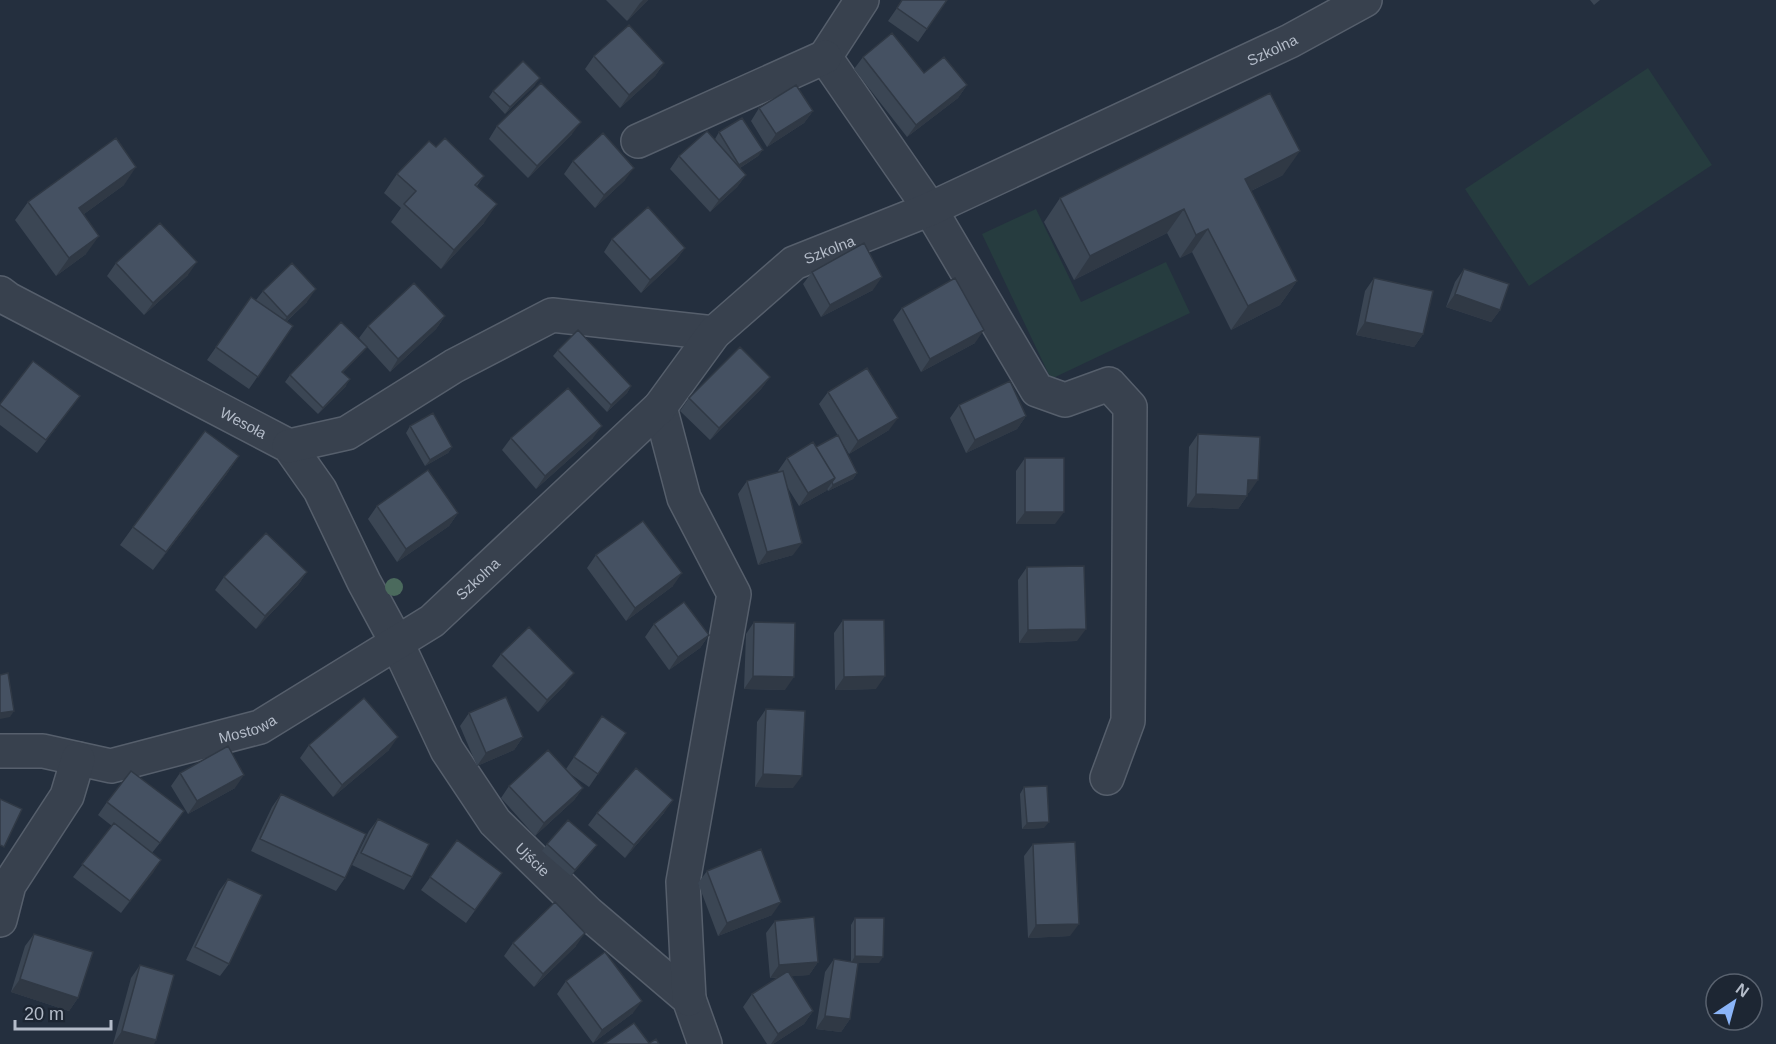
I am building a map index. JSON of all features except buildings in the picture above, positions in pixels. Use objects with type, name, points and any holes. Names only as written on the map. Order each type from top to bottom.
[{"type":"street","points":[[638,141],[825,57],[862,0]]},
{"type":"street","name":"Szkolna","points":[[397,644],[432,621],[660,407],[714,333],[794,263],[930,209],[1290,41],[1365,0]]},
{"type":"street","points":[[825,57],[930,209],[1037,390],[1065,400],[1109,384],[1130,407],[1128,721],[1107,778]]},
{"type":"street","name":"Wesoła","points":[[0,293],[289,446],[320,490],[397,644]]},
{"type":"street","points":[[289,446],[347,433],[454,366],[552,315],[714,333]]},
{"type":"street","points":[[660,407],[684,498],[734,594],[683,882],[688,999]]},
{"type":"street","name":"Mostowa","points":[[0,751],[43,751],[111,766],[260,726],[397,644]]},
{"type":"street","name":"Ujście","points":[[397,644],[447,750],[495,822],[588,913],[688,999],[705,1044]]},
{"type":"street","points":[[0,920],[9,885],[67,796],[78,759]]},
{"type":"green space","points":[[1648,68],[1712,165],[1529,286],[1465,189]]},
{"type":"green space","points":[[1036,209],[1081,302],[1166,262],[1190,313],[1051,379],[982,234]]}]
